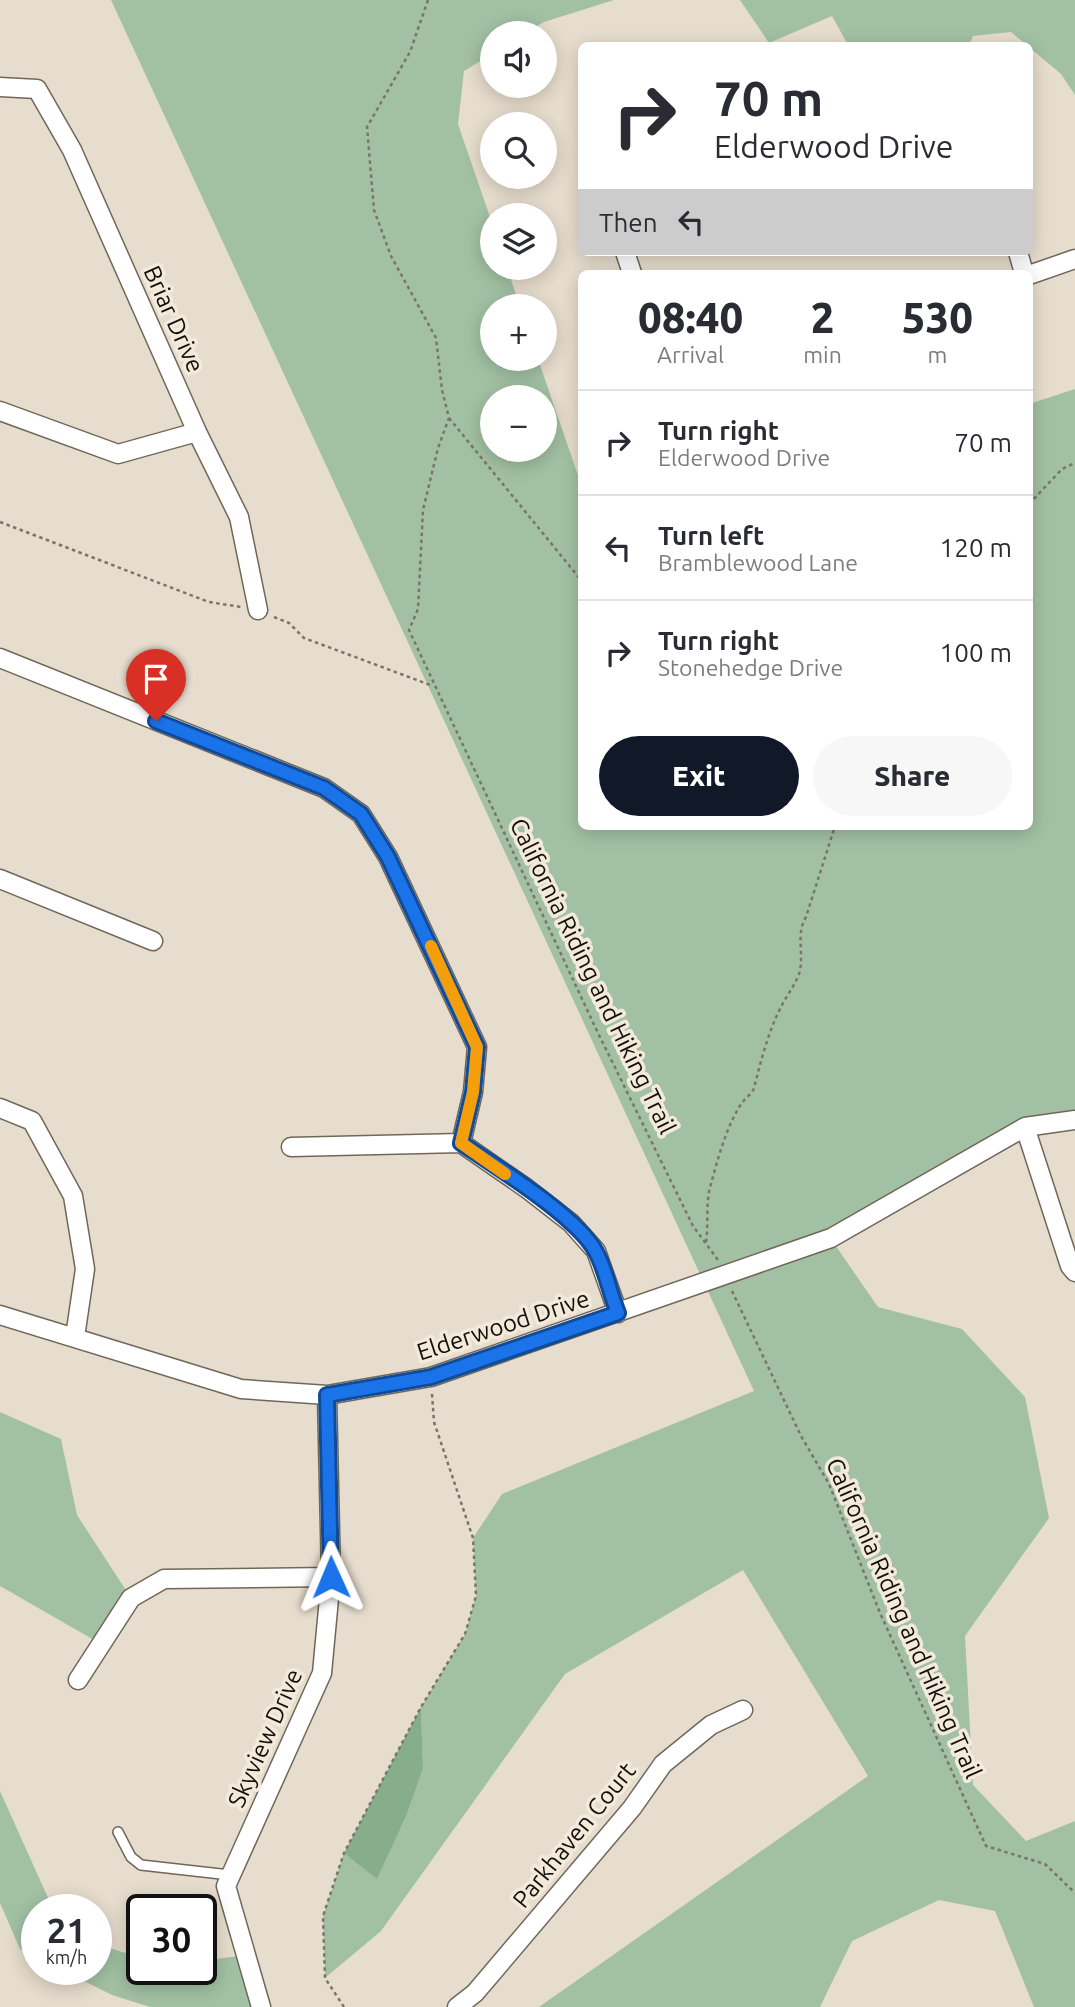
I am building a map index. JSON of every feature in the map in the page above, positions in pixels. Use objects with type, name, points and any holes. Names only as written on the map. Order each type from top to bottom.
[{"type":"street","name":"Briar Drive","points":[[0,87],[37,89],[72,150],[197,432],[239,517],[258,610]]},
{"type":"street","points":[[1033,274],[1075,259]]},
{"type":"street","points":[[0,411],[117,454],[197,432]]},
{"type":"street","points":[[0,658],[324,788],[361,814],[388,857],[477,1047],[473,1092],[461,1143]]},
{"type":"street","points":[[0,879],[153,941]]},
{"type":"street","points":[[0,1108],[32,1121],[73,1196],[85,1269],[75,1337]]},
{"type":"street","name":"Elderwood Drive","points":[[0,1315],[241,1389],[327,1395],[431,1377],[831,1238],[1025,1128],[1075,1120]]},
{"type":"street","points":[[1025,1128],[1070,1266],[1075,1272]]},
{"type":"street","points":[[291,1147],[461,1143],[571,1223],[596,1251],[618,1313]]},
{"type":"street","name":"Skyview Drive","points":[[261,2007],[226,1886],[322,1673],[331,1577],[327,1395]]},
{"type":"street","points":[[78,1680],[131,1598],[164,1579],[331,1577]]},
{"type":"street","name":"Parkhaven Court","points":[[457,2007],[475,1993],[510,1952],[632,1808],[663,1765],[710,1725],[743,1710]]},
{"type":"lane","points":[[118,1832],[131,1857],[142,1865],[230,1875]]},
{"type":"path","points":[[428,0],[410,52],[367,127],[374,210],[391,256],[436,338],[442,390],[449,418],[578,576]]},
{"type":"path","name":"California Riding and Hiking Trail","points":[[449,418],[438,448],[423,510],[418,609],[409,630],[598,1033],[694,1226],[725,1275],[801,1436],[829,1484],[880,1613],[986,1846],[1045,1864],[1075,1892]]},
{"type":"path","points":[[1033,499],[1062,469],[1075,463]]},
{"type":"path","points":[[0,522],[209,602],[258,610],[289,623],[304,638],[433,686]]},
{"type":"path","points":[[706,1242],[711,1184],[719,1156],[741,1104],[753,1090],[781,1006],[792,991],[800,970],[799,928],[806,918],[834,830]]},
{"type":"path","points":[[344,2007],[324,1978],[323,1916],[344,1853],[421,1707],[465,1634],[476,1596],[473,1538],[435,1422],[431,1377]]},
{"type":"green space","points":[[111,0],[614,0],[547,21],[480,21],[480,61],[464,71],[458,124],[485,203],[480,203],[480,280],[511,280],[516,294],[480,294],[480,371],[542,371],[547,385],[480,385],[480,462],[557,462],[557,414],[578,475],[578,830],[1033,830],[1033,403],[1075,389],[1075,1120],[1025,1127],[831,1239],[878,1307],[962,1329],[1025,1397],[1049,1518],[965,1636],[973,1785],[1026,1841],[1075,1821],[1075,2007],[1034,2007],[995,1911],[939,1900],[852,1941],[820,2007],[539,2007],[868,1776],[743,1570],[565,1674],[381,1931],[325,1978],[323,1916],[344,1853],[377,1878],[407,1814],[423,1769],[421,1707],[465,1634],[476,1596],[473,1538],[502,1494],[754,1391]]},
{"type":"green space","points":[[740,0],[1075,0],[1075,95],[1061,74],[1033,50],[1033,42],[1023,42],[1011,32],[973,36],[970,42],[846,42],[832,16],[768,42]]},
{"type":"green space","points":[[0,1412],[61,1439],[77,1515],[131,1598],[101,1644],[0,1586]]},
{"type":"green space","points":[[421,1707],[423,1769],[407,1814],[377,1879],[344,1853]]},
{"type":"green space","points":[[0,1791],[46,1894],[21,1894],[21,1949],[0,1903]]},
{"type":"green space","points":[[112,1949],[126,1953],[126,1985],[217,1985],[217,1959],[246,1955],[259,2007],[150,2007],[112,1995],[92,1985],[112,1985]]},
{"type":"slow traffic","points":[[431,946],[477,1047],[473,1092],[461,1143],[505,1174]]},
{"type":"route","points":[[156,721],[324,788],[361,814],[388,857],[477,1047],[473,1092],[461,1143],[571,1223],[596,1251],[618,1313],[431,1377],[327,1395],[331,1577]]}]
